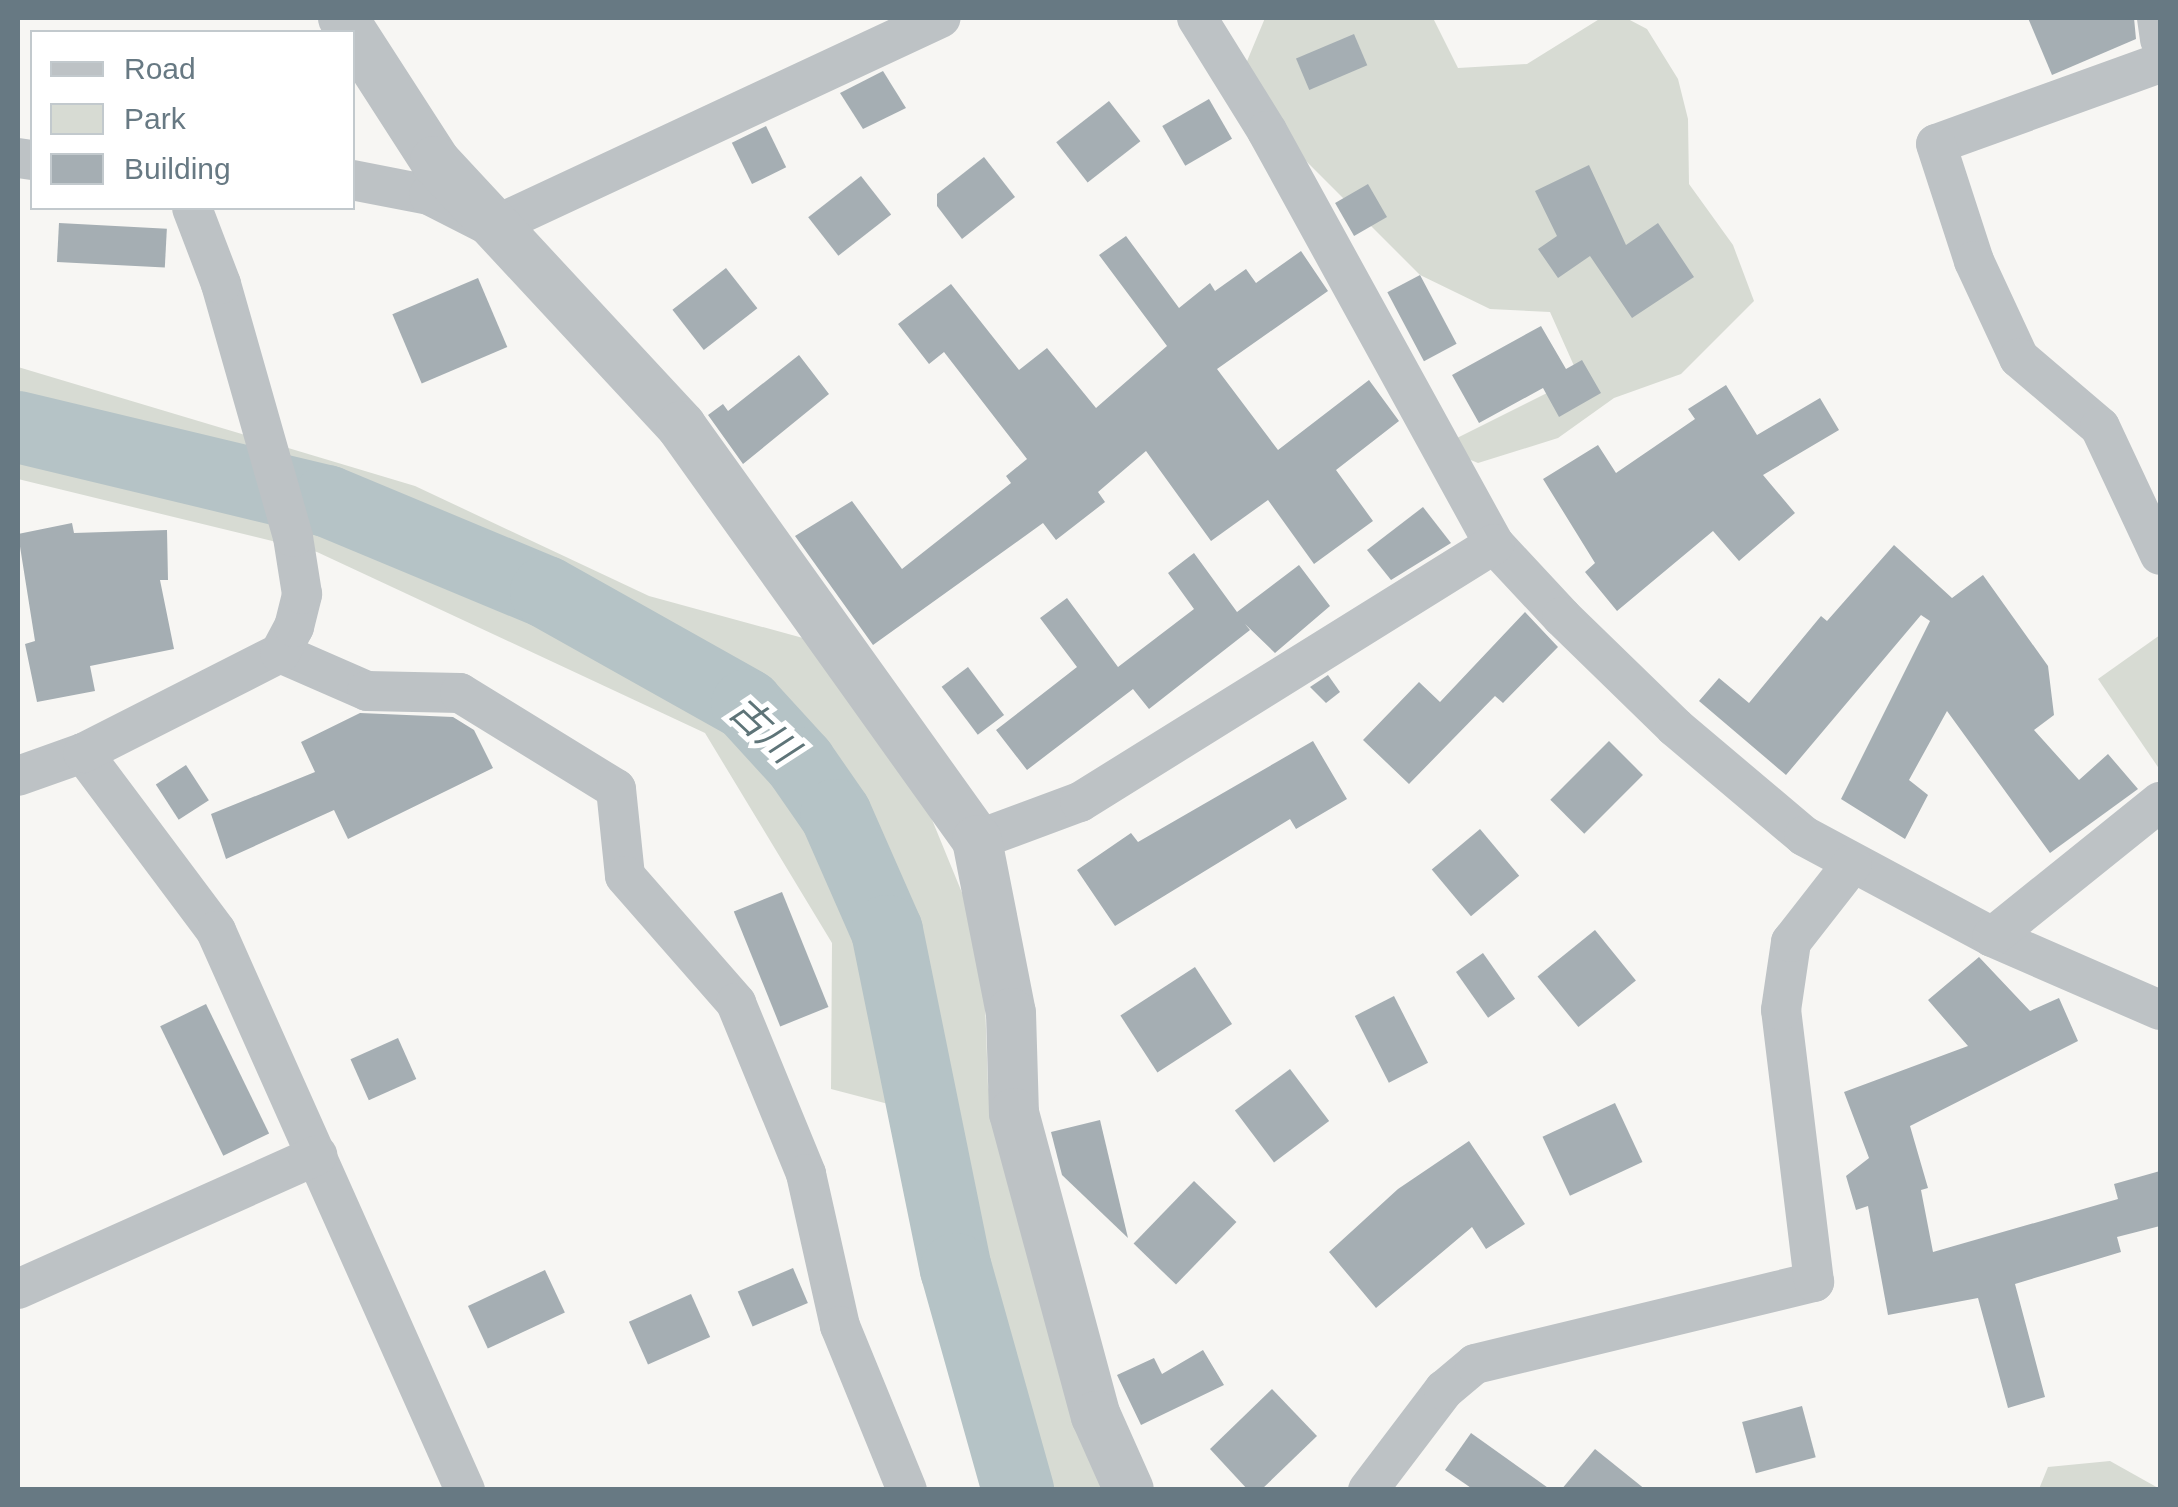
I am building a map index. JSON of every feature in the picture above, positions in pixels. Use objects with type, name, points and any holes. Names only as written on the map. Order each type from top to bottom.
[{"type":"street","points":[[492,227],[941,18]]},
{"type":"street","points":[[1196,18],[1267,131],[1494,544],[1675,727],[1804,836],[1992,936],[2160,1010]]},
{"type":"street","points":[[2157,18],[2160,40]]},
{"type":"street","points":[[355,37],[435,161],[492,227],[681,426],[977,840],[1011,1013],[1014,1113],[1096,1416],[1129,1490]]},
{"type":"street","points":[[2160,63],[1936,144],[1974,261],[2019,358],[2100,427],[2160,555]]},
{"type":"street","points":[[355,181],[430,195],[492,227]]},
{"type":"street","points":[[18,776],[82,753],[280,653],[302,594],[293,537],[260,433],[221,284],[193,210]]},
{"type":"street","points":[[977,840],[1080,802],[1494,544]]},
{"type":"street","points":[[280,653],[367,691],[460,693],[616,789],[626,876],[736,1003],[806,1174],[840,1326],[907,1490]]},
{"type":"street","points":[[82,753],[216,932],[464,1490]]},
{"type":"street","points":[[1992,936],[2160,802]]},
{"type":"street","points":[[1368,1490],[1444,1390],[1475,1364],[1814,1282],[1781,1010],[1791,942],[1852,864]]},
{"type":"street","points":[[18,1289],[317,1155]]},
{"type":"green space","points":[[1265,18],[1433,18],[1458,68],[1527,64],[1601,18],[1626,18],[1647,29],[1678,79],[1688,119],[1689,184],[1733,245],[1754,301],[1681,374],[1614,398],[1558,438],[1478,463],[1439,447],[1579,377],[1550,312],[1490,309],[1420,275],[1295,150],[1245,66]]},
{"type":"green space","points":[[18,367],[415,486],[649,596],[832,646],[901,744],[983,944],[988,1086],[1113,1489],[1005,1489],[896,1106],[831,1089],[832,943],[705,733],[317,552],[18,479]]},
{"type":"green space","points":[[2160,635],[2160,770],[2098,679]]},
{"type":"green space","points":[[2110,1461],[2160,1489],[2039,1489],[2048,1467]]},
{"type":"building","points":[[2028,18],[2134,18],[2136,39],[2052,75]]},
{"type":"building","points":[[1354,34],[1367,65],[1309,90],[1296,59]]},
{"type":"building","points":[[883,71],[906,108],[863,129],[840,93]]},
{"type":"building","points":[[1209,99],[1232,139],[1185,166],[1162,126]]},
{"type":"building","points":[[1109,101],[1140,141],[1088,182],[1056,142]]},
{"type":"building","points":[[766,126],[786,167],[752,184],[732,143]]},
{"type":"building","points":[[984,157],[1015,197],[962,239],[937,206],[937,194]]},
{"type":"building","points":[[1589,165],[1626,245],[1658,223],[1694,277],[1632,318],[1590,256],[1558,278],[1538,249],[1557,236],[1535,191]]},
{"type":"building","points":[[861,176],[891,215],[838,256],[808,217]]},
{"type":"building","points":[[1368,184],[1387,217],[1354,236],[1335,203]]},
{"type":"building","points":[[59,223],[167,229],[165,268],[57,262]]},
{"type":"building","points":[[1126,236],[1179,308],[1210,283],[1215,291],[1246,269],[1256,283],[1301,251],[1328,291],[1217,369],[1278,450],[1369,380],[1399,421],[1336,470],[1373,521],[1314,564],[1268,500],[1211,541],[1146,451],[1098,492],[1105,502],[1056,540],[1043,523],[873,645],[795,536],[852,501],[902,569],[1011,483],[1006,476],[1027,459],[944,352],[929,364],[898,324],[951,284],[1019,370],[1047,348],[1096,408],[1167,346],[1099,255]]},
{"type":"building","points":[[726,268],[757,308],[704,350],[672,310]]},
{"type":"building","points":[[1420,275],[1457,344],[1424,361],[1387,292]]},
{"type":"building","points":[[478,278],[507,347],[422,383],[392,314]]},
{"type":"building","points":[[1541,326],[1566,369],[1582,360],[1601,393],[1559,417],[1543,388],[1479,423],[1452,375]]},
{"type":"building","points":[[799,355],[829,394],[743,464],[708,415],[723,404],[728,411]]},
{"type":"building","points":[[1726,385],[1757,435],[1820,398],[1839,430],[1763,475],[1795,513],[1739,561],[1713,531],[1617,611],[1585,572],[1595,563],[1543,479],[1598,445],[1616,473],[1695,419],[1688,409]]},
{"type":"building","points":[[1423,507],[1451,543],[1391,580],[1367,550]]},
{"type":"building","points":[[72,523],[74,533],[167,530],[168,580],[160,580],[174,649],[90,666],[95,691],[37,702],[25,644],[35,641],[18,534]]},
{"type":"building","points":[[1894,545],[1952,598],[1983,575],[2048,666],[2054,715],[2034,730],[2079,780],[2108,754],[2138,789],[2050,853],[1947,711],[1909,780],[1928,795],[1905,839],[1841,799],[1930,621],[1921,615],[1786,775],[1699,701],[1719,678],[1749,703],[1821,616],[1827,621]]},
{"type":"building","points":[[1194,553],[1237,612],[1299,565],[1330,606],[1275,653],[1245,624],[1250,630],[1149,709],[1133,689],[1027,770],[996,730],[1077,667],[1040,618],[1067,598],[1118,667],[1194,609],[1168,573]]},
{"type":"building","points":[[1525,612],[1558,647],[1503,703],[1495,696],[1409,784],[1363,740],[1419,682],[1440,702]]},
{"type":"building","points":[[968,667],[1004,715],[978,735],[942,687]]},
{"type":"building","points":[[1328,675],[1340,692],[1326,703],[1310,687]]},
{"type":"building","points":[[360,713],[453,717],[474,730],[493,768],[348,839],[334,810],[226,859],[211,814],[315,772],[301,742]]},
{"type":"building","points":[[1313,741],[1347,799],[1296,829],[1290,819],[1115,926],[1077,870],[1131,833],[1138,842]]},
{"type":"building","points":[[1609,741],[1643,775],[1584,834],[1550,800]]},
{"type":"building","points":[[186,765],[209,800],[179,820],[156,785]]},
{"type":"building","points":[[1480,829],[1519,876],[1471,916],[1432,869]]},
{"type":"building","points":[[782,892],[828,1007],[780,1026],[734,911]]},
{"type":"building","points":[[1595,930],[1636,981],[1578,1027],[1537,977]]},
{"type":"building","points":[[1483,953],[1515,999],[1488,1018],[1456,972]]},
{"type":"building","points":[[1979,957],[2030,1011],[2059,998],[2078,1041],[1910,1126],[1928,1188],[1921,1190],[1933,1252],[2118,1199],[2114,1184],[2160,1171],[2160,1226],[2117,1237],[2121,1252],[2015,1284],[2045,1397],[2008,1408],[1978,1298],[1888,1315],[1868,1206],[1856,1210],[1846,1176],[1869,1158],[1844,1092],[1968,1046],[1928,1000]]},
{"type":"building","points":[[1195,967],[1232,1024],[1157,1073],[1120,1015]]},
{"type":"building","points":[[1394,996],[1428,1063],[1389,1083],[1355,1016]]},
{"type":"building","points":[[206,1004],[269,1133],[223,1156],[160,1026]]},
{"type":"building","points":[[398,1038],[416,1079],[369,1100],[350,1059]]},
{"type":"building","points":[[1290,1069],[1329,1121],[1274,1162],[1235,1111]]},
{"type":"building","points":[[1615,1103],[1642,1162],[1570,1196],[1542,1137]]},
{"type":"building","points":[[1100,1120],[1128,1238],[1062,1175],[1051,1132]]},
{"type":"building","points":[[1469,1141],[1525,1224],[1486,1249],[1472,1227],[1376,1308],[1329,1252],[1398,1189]]},
{"type":"building","points":[[1194,1181],[1236,1222],[1176,1285],[1134,1244]]},
{"type":"building","points":[[793,1268],[808,1303],[753,1326],[738,1291]]},
{"type":"building","points":[[545,1270],[565,1313],[488,1349],[468,1306]]},
{"type":"building","points":[[691,1294],[710,1337],[648,1365],[629,1322]]},
{"type":"building","points":[[1203,1350],[1224,1385],[1141,1425],[1117,1375],[1154,1358],[1162,1374]]},
{"type":"building","points":[[1272,1389],[1317,1436],[1261,1490],[1248,1490],[1210,1449]]},
{"type":"building","points":[[1802,1406],[1816,1457],[1756,1473],[1742,1422]]},
{"type":"building","points":[[1471,1433],[1551,1490],[1474,1490],[1445,1470]]},
{"type":"building","points":[[1595,1449],[1646,1490],[1561,1490]]},
{"type":"waterway","name":"古川","points":[[18,427],[327,501],[546,592],[747,705],[800,763],[836,815],[887,931],[956,1269],[1018,1490]]}]
